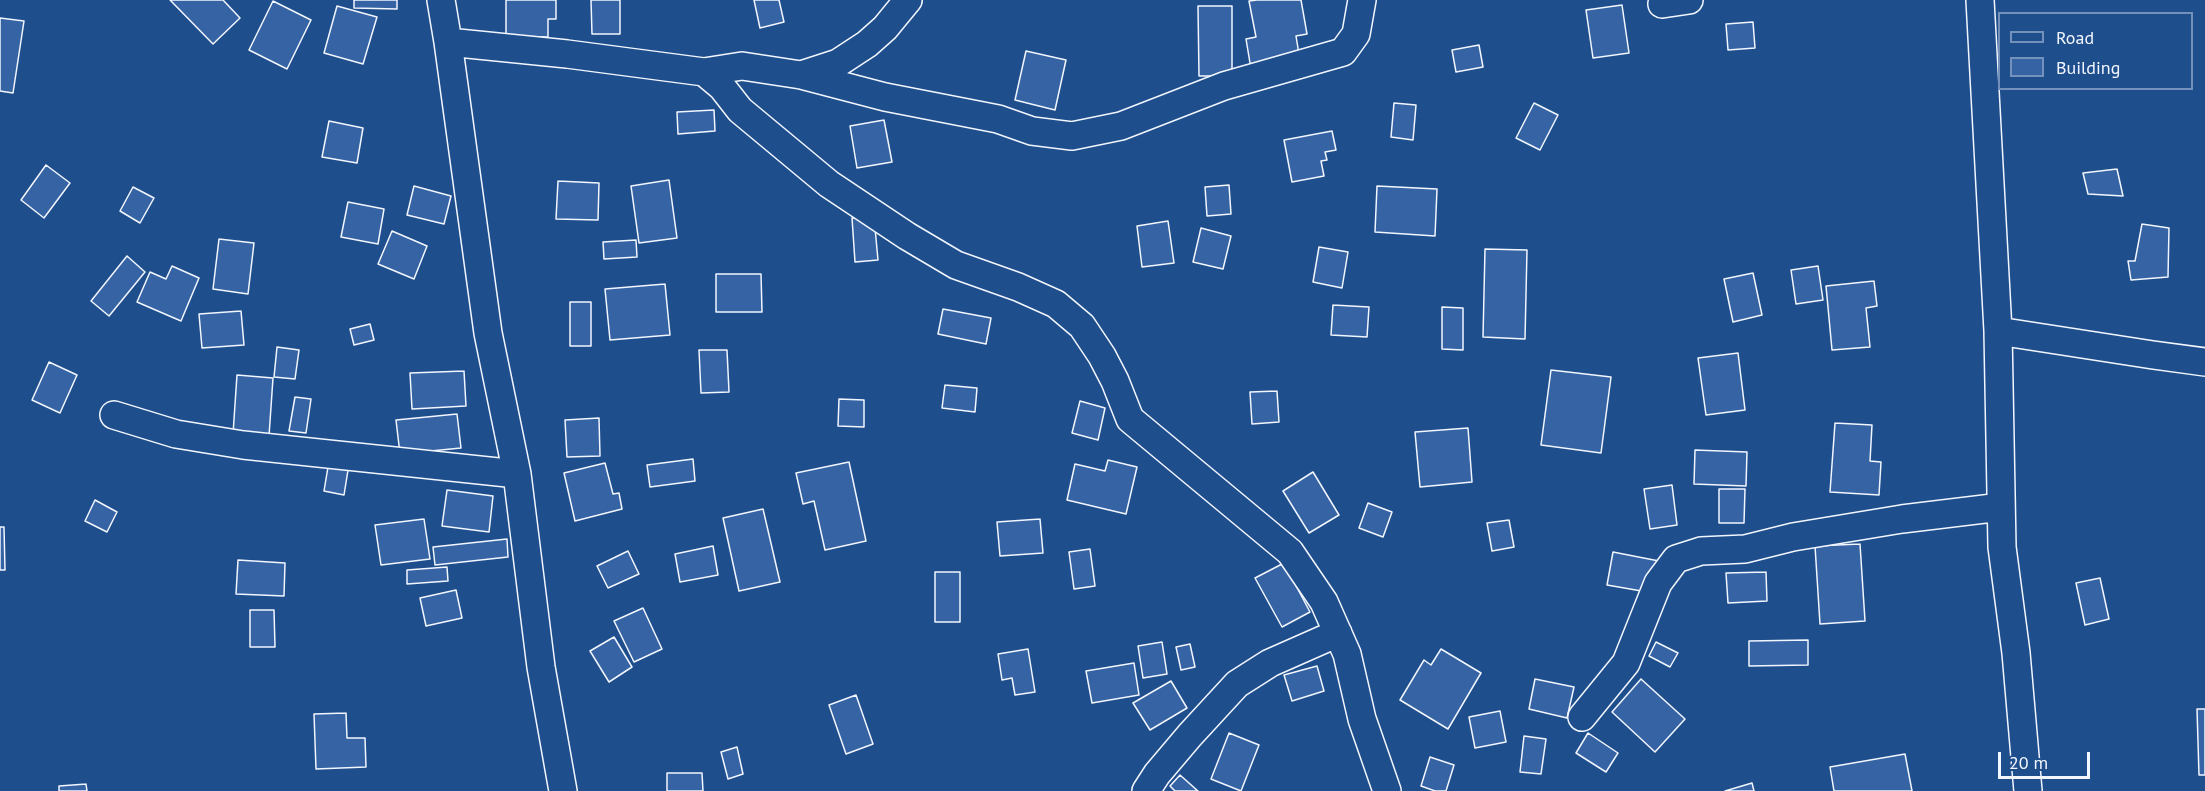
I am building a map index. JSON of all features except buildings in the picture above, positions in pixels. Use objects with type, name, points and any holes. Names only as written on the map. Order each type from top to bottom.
[{"type":"street","points":[[441,0],[488,333],[517,474],[541,667],[563,791]]},
{"type":"street","points":[[801,75],[838,63],[867,44],[885,28],[908,0]]},
{"type":"street","points":[[448,42],[567,54],[704,72],[742,66],[801,75],[885,97],[998,118],[1032,131],[1072,136],[1121,126],[1224,86],[1343,52],[1356,34],[1362,0]]},
{"type":"street","points":[[1662,4],[1689,0]]},
{"type":"street","points":[[1980,0],[1998,331],[2002,547],[2016,652],[2028,791]]},
{"type":"street","points":[[704,72],[722,87],[740,110],[829,184],[907,236],[956,264],[1056,304],[1082,326],[1115,381],[1130,419],[1290,552],[1324,602],[1347,654],[1362,719],[1387,791]]},
{"type":"street","points":[[1998,331],[2205,362]]},
{"type":"street","points":[[114,415],[176,434],[243,445],[517,474]]},
{"type":"street","points":[[1582,717],[1626,663],[1658,583],[1676,559],[1701,551],[1745,549],[1793,537],[1902,519],[2001,507]]},
{"type":"street","points":[[1146,791],[1157,774],[1190,735],[1237,684],[1270,663],[1338,633]]}]
